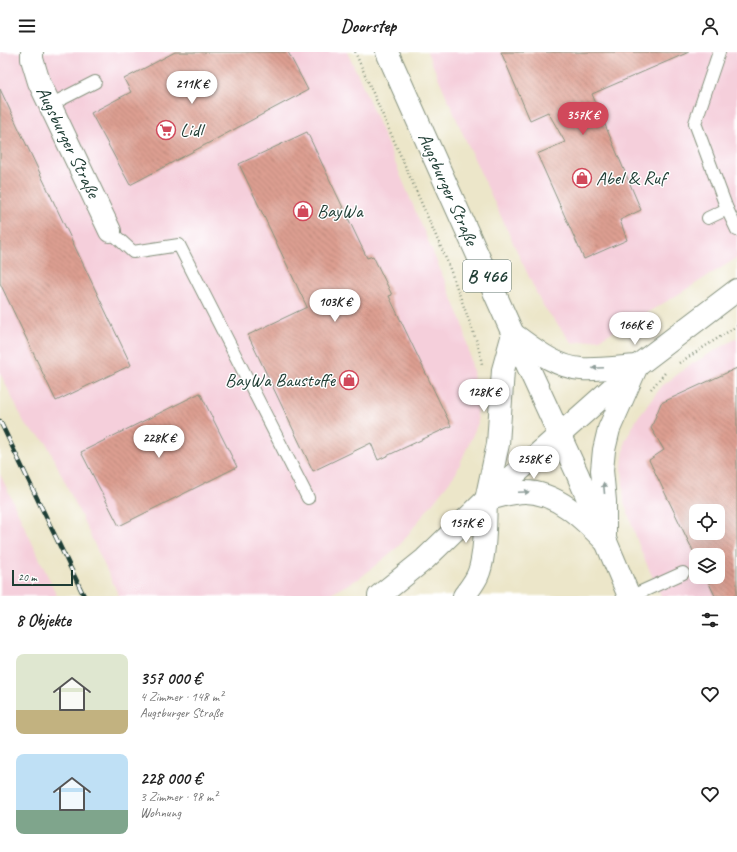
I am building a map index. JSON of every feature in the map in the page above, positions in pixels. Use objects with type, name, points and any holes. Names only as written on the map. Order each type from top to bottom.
[{"type":"street","name":"Augsburger Straße","points":[[32,52],[32,59],[39,82],[110,231]]},
{"type":"street","name":"Augsburger Straße","points":[[387,52],[577,473],[605,541],[631,596]]},
{"type":"street","points":[[379,596],[425,559],[486,500],[637,366],[737,290]]},
{"type":"street","points":[[464,596],[473,585],[483,560],[486,500],[498,444],[503,370],[513,334],[538,352],[569,366],[593,369],[637,366]]},
{"type":"street","points":[[605,541],[605,501],[602,470],[604,450],[609,429],[637,366]]},
{"type":"street","points":[[486,500],[514,493],[536,492],[564,505],[605,541]]},
{"type":"lane","points":[[720,52],[695,123],[727,209],[737,230]]},
{"type":"lane","points":[[50,105],[95,82]]},
{"type":"lane","points":[[708,218],[727,209]]},
{"type":"lane","points":[[110,231],[133,252],[179,245],[308,498]]},
{"type":"lane","points":[[631,596],[683,573]]},
{"type":"path","points":[[355,52],[447,261],[478,345],[482,368]]},
{"type":"path","points":[[674,367],[737,326]]},
{"type":"path","points":[[647,394],[667,371]]},
{"type":"shaded area","points":[[0,52],[347,52],[359,77],[463,324],[473,371],[478,423],[456,473],[399,546],[360,578],[326,596],[119,596],[46,442],[26,426],[0,373]]},
{"type":"shaded area","points":[[427,52],[737,52],[737,258],[669,300],[600,339],[572,343],[541,303],[471,152]]},
{"type":"shaded area","points":[[737,338],[737,596],[661,596],[641,551],[624,502],[622,466],[625,441],[638,417],[662,386],[690,365]]},
{"type":"shaded area","points":[[0,474],[57,596],[0,596]]},
{"type":"building","name":"Lidl","points":[[175,52],[288,52],[308,90],[130,185],[91,113],[131,92],[124,79]]},
{"type":"building","points":[[501,52],[689,52],[592,94],[641,210],[620,220],[627,240],[584,259],[537,154],[565,142],[548,112],[530,120]]},
{"type":"building","points":[[0,89],[131,365],[56,401],[0,283]]},
{"type":"building","name":"BayWa Baustoffe","points":[[307,132],[367,258],[373,256],[392,295],[389,296],[451,426],[378,460],[371,443],[313,471],[248,335],[307,307],[239,164]]},
{"type":"building","points":[[737,368],[737,596],[715,596],[709,584],[725,584],[725,548],[692,548],[649,460],[664,450],[651,428],[661,403]]},
{"type":"building","points":[[200,393],[237,467],[119,526],[81,452]]},
{"type":"railway","points":[[0,421],[84,596]]},
{"type":"place","name":"Lidl","points":[[166,130]]},
{"type":"place","name":"Abel & Ruf","points":[[582,178]]},
{"type":"place","name":"BayWa","points":[[303,211]]},
{"type":"place","name":"BayWa Baustoffe","points":[[349,380]]}]
